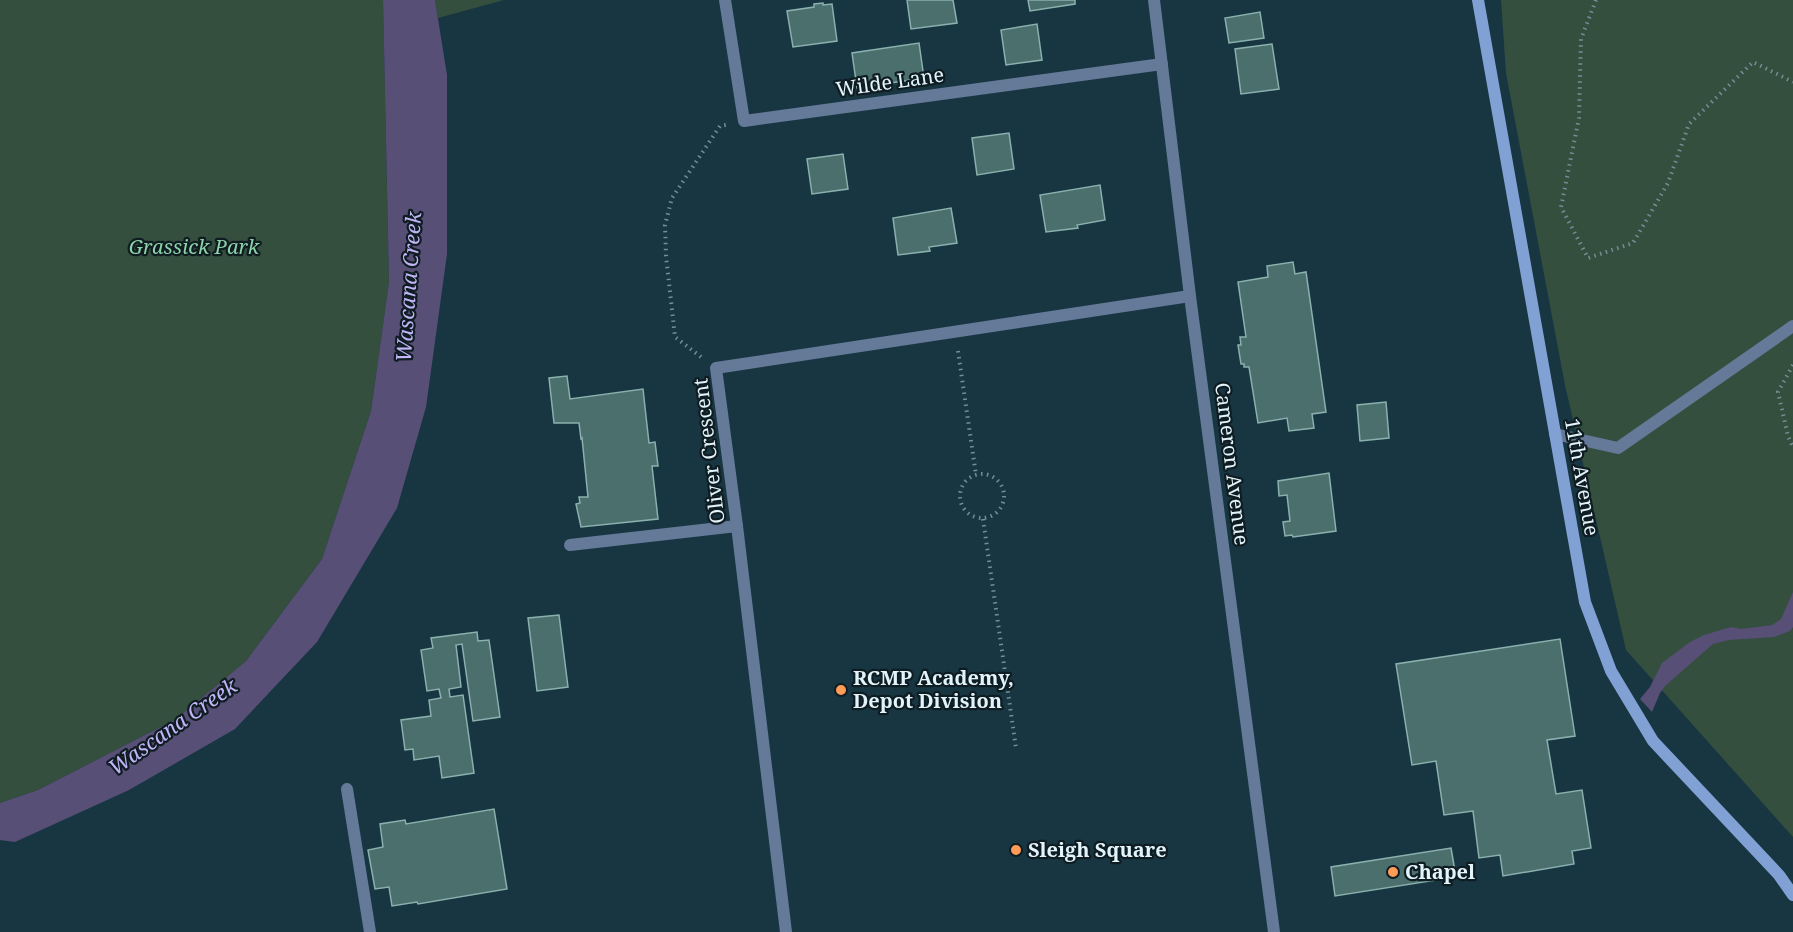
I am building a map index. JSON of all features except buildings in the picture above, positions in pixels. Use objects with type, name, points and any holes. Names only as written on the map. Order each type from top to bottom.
[{"type":"street","points":[[725,0],[744,121]]},
{"type":"street","name":"Cameron Avenue","points":[[1154,0],[1190,296],[1274,932]]},
{"type":"street","name":"11th Avenue","points":[[1478,0],[1585,602],[1611,671],[1653,741],[1779,875],[1793,896]]},
{"type":"street","name":"Wilde Lane","points":[[744,121],[1162,64]]},
{"type":"street","name":"Oliver Crescent","points":[[786,932],[738,526],[716,368],[1190,296]]},
{"type":"street","points":[[1555,435],[1618,448],[1793,326]]},
{"type":"street","points":[[570,545],[738,526]]},
{"type":"street","points":[[347,789],[370,932]]},
{"type":"path","points":[[1596,0],[1581,39],[1579,118],[1561,207],[1588,258],[1633,243],[1668,183],[1689,124],[1753,62],[1793,82]]},
{"type":"path","points":[[716,368],[675,337],[665,225],[672,198],[720,126],[744,121]]},
{"type":"path","points":[[955,332],[976,475]]},
{"type":"path","points":[[1793,365],[1778,392],[1788,436],[1793,447]]},
{"type":"path","points":[[976,475],[991,476],[997,480],[1004,493],[1004,501],[997,513],[982,519],[975,518],[964,509],[959,496],[964,483],[976,475]]},
{"type":"path","points":[[982,519],[1017,748]]},
{"type":"green space","name":"Grassick Park","points":[[0,0],[383,0],[389,282],[371,411],[322,559],[246,661],[176,719],[38,790],[0,803]]},
{"type":"green space","points":[[435,0],[504,0],[438,18]]},
{"type":"green space","points":[[1501,0],[1793,0],[1793,837],[1626,650],[1565,385],[1506,73]]},
{"type":"water","name":"Wascana Creek","points":[[383,0],[435,0],[447,75],[447,254],[426,407],[397,508],[317,642],[235,729],[129,790],[15,842],[0,840],[0,803],[38,790],[176,719],[246,661],[322,559],[371,411],[389,282]]},
{"type":"water","points":[[1793,592],[1793,627],[1790,631],[1774,637],[1729,640],[1713,644],[1665,686],[1652,712],[1640,699],[1650,687],[1662,663],[1690,642],[1731,627],[1741,629],[1772,625],[1781,619]]},
{"type":"place","name":"RCMP Academy, Depot Division","points":[[841,690]]},
{"type":"place","name":"Sleigh Square","points":[[1016,850]]},
{"type":"place","name":"Chapel","points":[[1393,872]]}]
